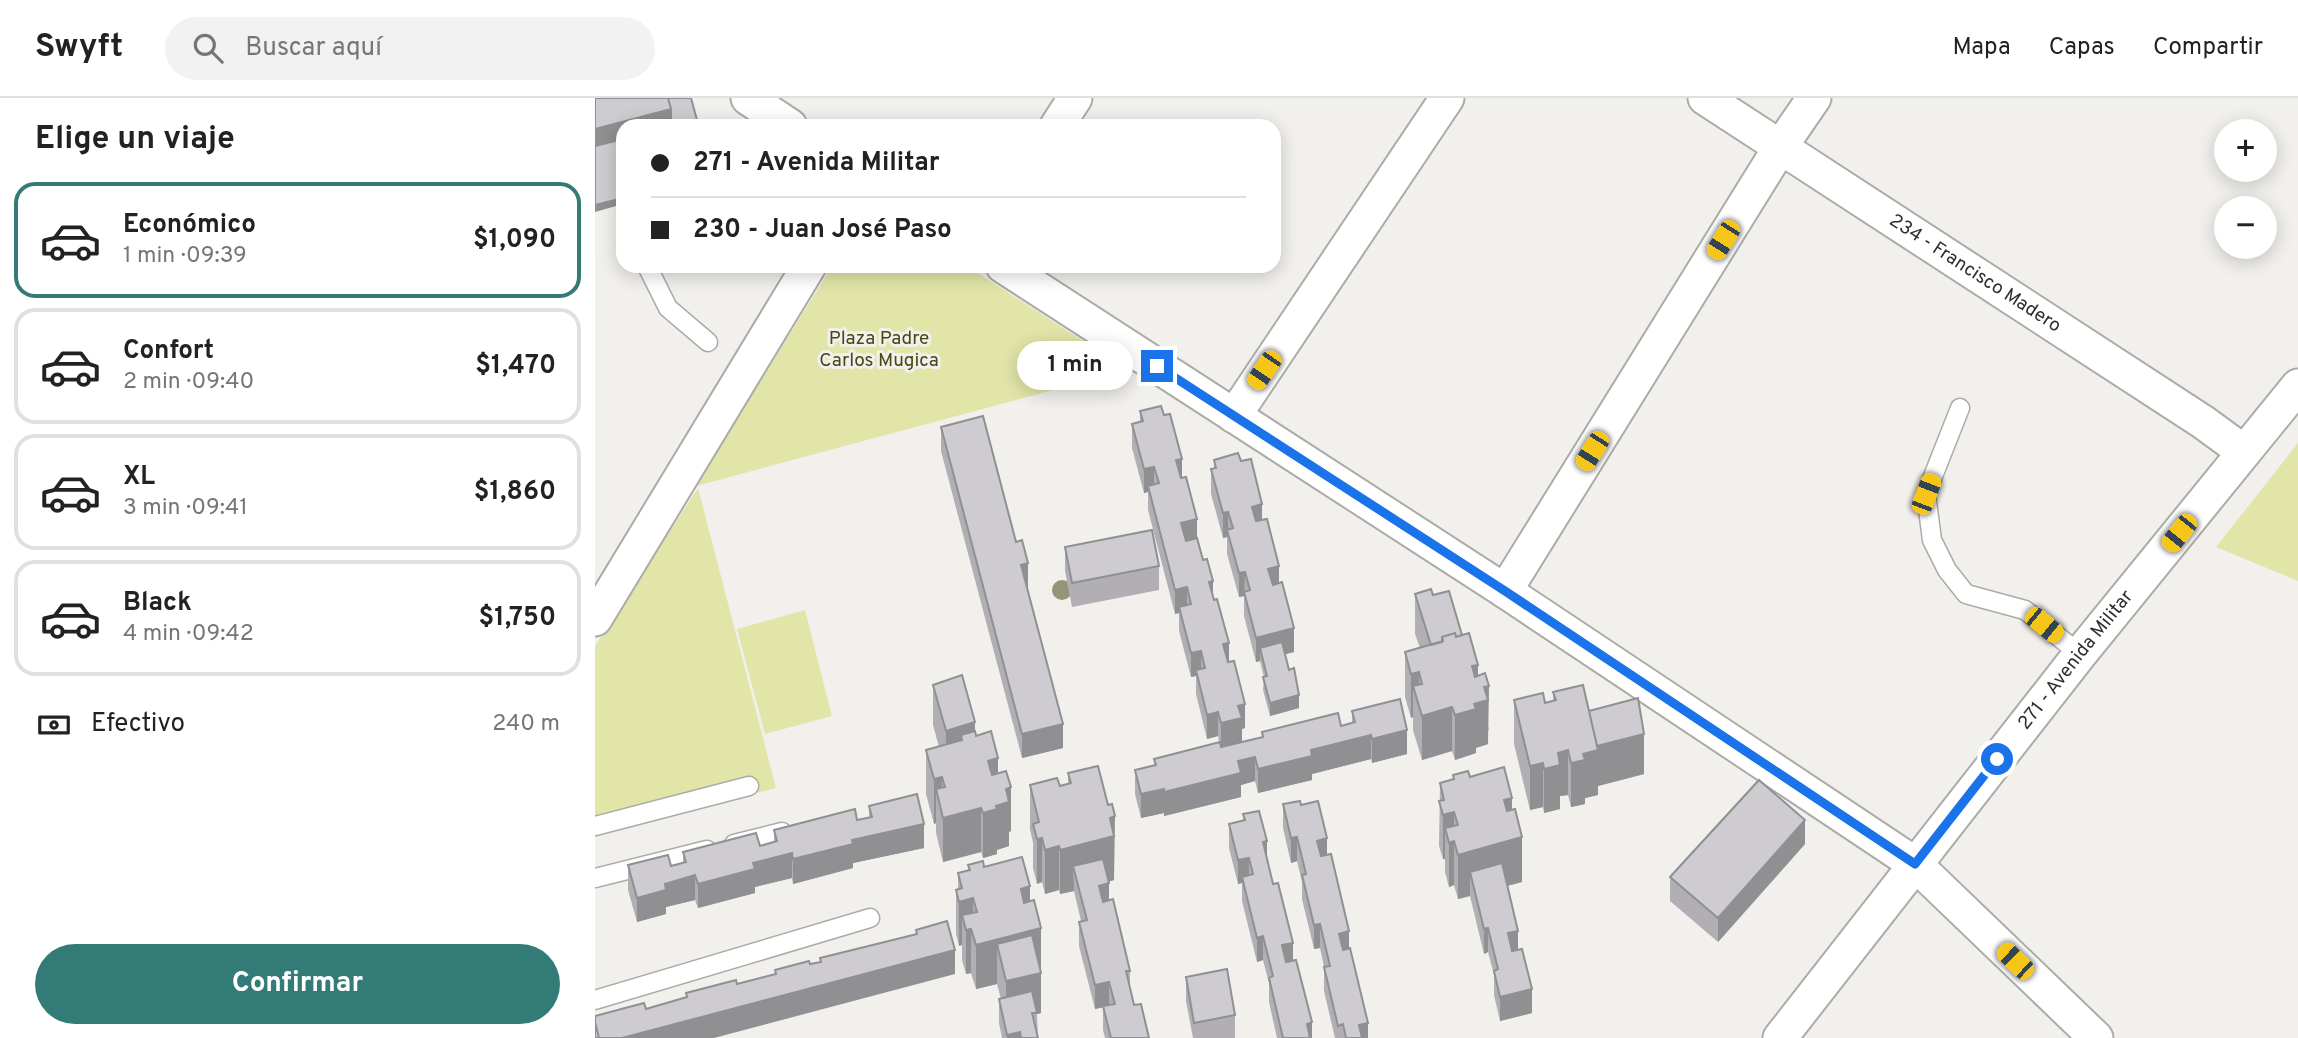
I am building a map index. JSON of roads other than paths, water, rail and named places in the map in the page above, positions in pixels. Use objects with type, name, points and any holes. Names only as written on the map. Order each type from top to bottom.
[{"type":"street","points":[[748,98],[780,119]]},
{"type":"street","points":[[1061,119],[1075,98]]},
{"type":"street","points":[[1234,415],[1447,98]]},
{"type":"street","name":"234 - Francisco Madero","points":[[1705,98],[2203,422],[2244,452]]},
{"type":"street","points":[[1505,591],[1781,146],[1814,98]]},
{"type":"street","points":[[595,619],[805,273]]},
{"type":"street","points":[[1014,273],[1505,591],[1915,864],[2096,1038]]},
{"type":"street","name":"271 - Avenida Militar","points":[[1780,1038],[2080,654],[2298,386]]},
{"type":"lane","points":[[650,273],[667,308],[709,342]]},
{"type":"lane","points":[[1959,408],[1926,494],[1932,540],[1947,570],[1966,594],[2025,610],[2080,654]]},
{"type":"lane","points":[[595,826],[750,786]]},
{"type":"lane","points":[[595,878],[782,832]]},
{"type":"lane","points":[[595,1000],[870,918]]},
{"type":"park label","name":"Plaza Padre Carlos Mugica","points":[[879,350]]}]
